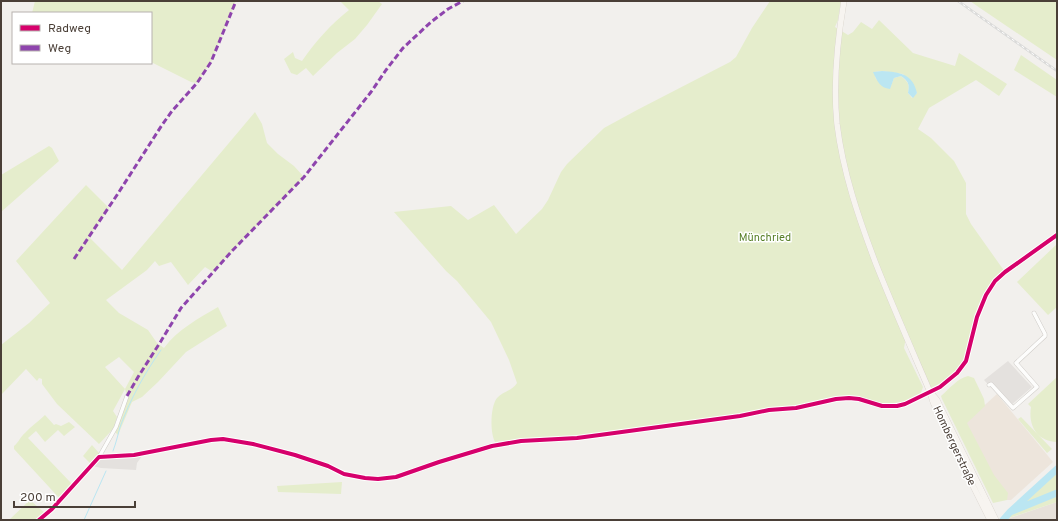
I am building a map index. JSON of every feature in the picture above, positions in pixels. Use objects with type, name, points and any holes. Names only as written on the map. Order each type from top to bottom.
[{"type":"main road","name":"Hombergerstraße","points":[[844,1],[837,52],[835,91],[837,124],[853,199],[889,297],[933,402],[990,516],[996,520]]},
{"type":"street","points":[[101,456],[134,455],[223,439],[252,444],[295,455],[328,466],[344,474],[365,478],[384,479],[396,477],[439,462],[501,444],[521,441],[577,438],[607,434],[813,405],[836,399],[849,398],[882,406],[897,406],[905,404],[930,392],[957,374],[966,361],[977,317],[986,295],[995,281],[1005,272],[1057,235]]},
{"type":"street","points":[[989,385],[991,384],[1012,408],[1037,387],[1016,363],[1045,336],[1034,313]]},
{"type":"street","points":[[39,520],[52,509],[101,456],[116,427],[127,396]]},
{"type":"shaded area","points":[[1008,361],[1032,387],[1009,407],[984,380]]},
{"type":"shaded area","points":[[997,394],[1053,462],[1011,500],[1007,500],[994,482],[966,422]]},
{"type":"shaded area","points":[[144,453],[137,463],[136,470],[101,468],[93,466],[99,457]]},
{"type":"shaded area","points":[[1057,502],[1057,520],[1004,520]]},
{"type":"green space","points":[[35,1],[236,1],[211,62],[197,83],[191,82],[152,62],[152,12],[32,12]]},
{"type":"green space","points":[[340,1],[378,1],[382,4],[355,39],[337,53],[313,76],[306,68],[297,75],[291,73],[284,59],[293,52],[295,58],[302,61],[312,47],[336,21],[349,10]]},
{"type":"green space","name":"Münchried","points":[[770,1],[841,1],[838,20],[835,27],[848,35],[853,32],[861,22],[872,29],[879,20],[913,53],[955,66],[959,53],[1007,84],[999,96],[976,80],[929,108],[918,129],[931,138],[954,161],[966,183],[966,214],[971,224],[1005,272],[992,287],[983,303],[965,362],[953,375],[930,392],[906,337],[904,348],[923,387],[921,393],[905,402],[883,404],[849,397],[812,404],[577,437],[531,438],[495,442],[492,433],[493,407],[499,396],[515,386],[517,383],[509,360],[491,322],[457,281],[446,271],[394,212],[451,206],[468,220],[494,205],[516,234],[542,209],[548,200],[561,172],[567,164],[604,128],[730,62],[736,57],[752,28]],"holes":[[[882,71],[903,74],[917,93],[912,98],[908,93],[908,83],[901,76],[894,78],[890,88],[876,79],[874,72]]]},
{"type":"green space","points":[[970,1],[1057,1],[1057,60],[980,8]]},
{"type":"green space","points":[[1021,55],[1057,80],[1057,97],[1014,70]]},
{"type":"green space","points":[[255,112],[262,124],[267,143],[278,154],[294,166],[304,177],[213,272],[205,267],[188,285],[171,262],[159,266],[155,261],[147,270],[106,300],[119,313],[148,330],[157,343],[164,348],[182,330],[218,307],[227,326],[186,352],[142,397],[132,402],[118,435],[114,431],[127,396],[125,389],[113,411],[117,417],[114,428],[99,444],[57,404],[42,384],[42,379],[39,378],[37,381],[26,369],[1,395],[1,345],[29,323],[50,303],[16,261],[86,185],[109,208],[89,237],[122,270]],"holes":[[[119,357],[134,372],[125,389],[105,367]]]},
{"type":"green space","points":[[49,146],[52,148],[59,161],[1,212],[1,175]]},
{"type":"green space","points":[[1057,244],[1057,307],[1048,315],[1017,282]]},
{"type":"green space","points":[[968,376],[974,378],[984,399],[985,406],[967,423],[994,475],[1008,493],[1007,500],[993,503],[941,396],[957,381]]},
{"type":"green space","points":[[1057,377],[1057,442],[1044,439],[1035,431],[1030,414],[1031,407],[1028,404]]},
{"type":"green space","points":[[45,415],[54,425],[56,424],[61,426],[69,422],[75,427],[64,436],[58,430],[45,442],[36,431],[28,438],[72,484],[61,500],[14,449],[14,446],[23,435]]},
{"type":"green space","points":[[1021,417],[1052,449],[1047,453],[1018,419]]},
{"type":"green space","points":[[92,445],[99,453],[97,458],[90,463],[83,456]]},
{"type":"green space","points":[[1057,469],[1057,502],[1003,520]]},
{"type":"green space","points":[[342,482],[341,494],[278,492],[277,486]]},
{"type":"green space","points":[[30,500],[46,514],[33,520],[9,520]]},
{"type":"water","points":[[882,71],[905,75],[912,82],[917,93],[913,98],[908,93],[908,83],[901,76],[894,78],[890,89],[881,86],[873,72]]},
{"type":"waterway","points":[[113,451],[120,427],[133,397],[161,350]]},
{"type":"waterway","points":[[1010,512],[1057,469]]},
{"type":"waterway","points":[[84,520],[106,471]]},
{"type":"waterway","points":[[1003,520],[1010,512],[1057,493]]},
{"type":"railway","points":[[958,1],[1057,71]]},
{"type":"marked path","points":[[74,259],[162,125],[172,111],[197,83],[211,62],[236,1]]},
{"type":"marked path","points":[[127,396],[181,308],[232,251],[304,177],[371,92],[403,48],[431,22],[448,9],[463,1]]},
{"type":"cycle path","points":[[39,520],[52,509],[99,457],[134,455],[211,440],[223,439],[253,444],[295,455],[328,466],[344,474],[378,479],[396,477],[492,446],[521,441],[577,438],[740,416],[769,410],[796,408],[836,399],[859,399],[882,406],[897,406],[905,404],[940,387],[957,373],[966,361],[977,317],[986,295],[995,281],[1005,272],[1057,235]]}]
